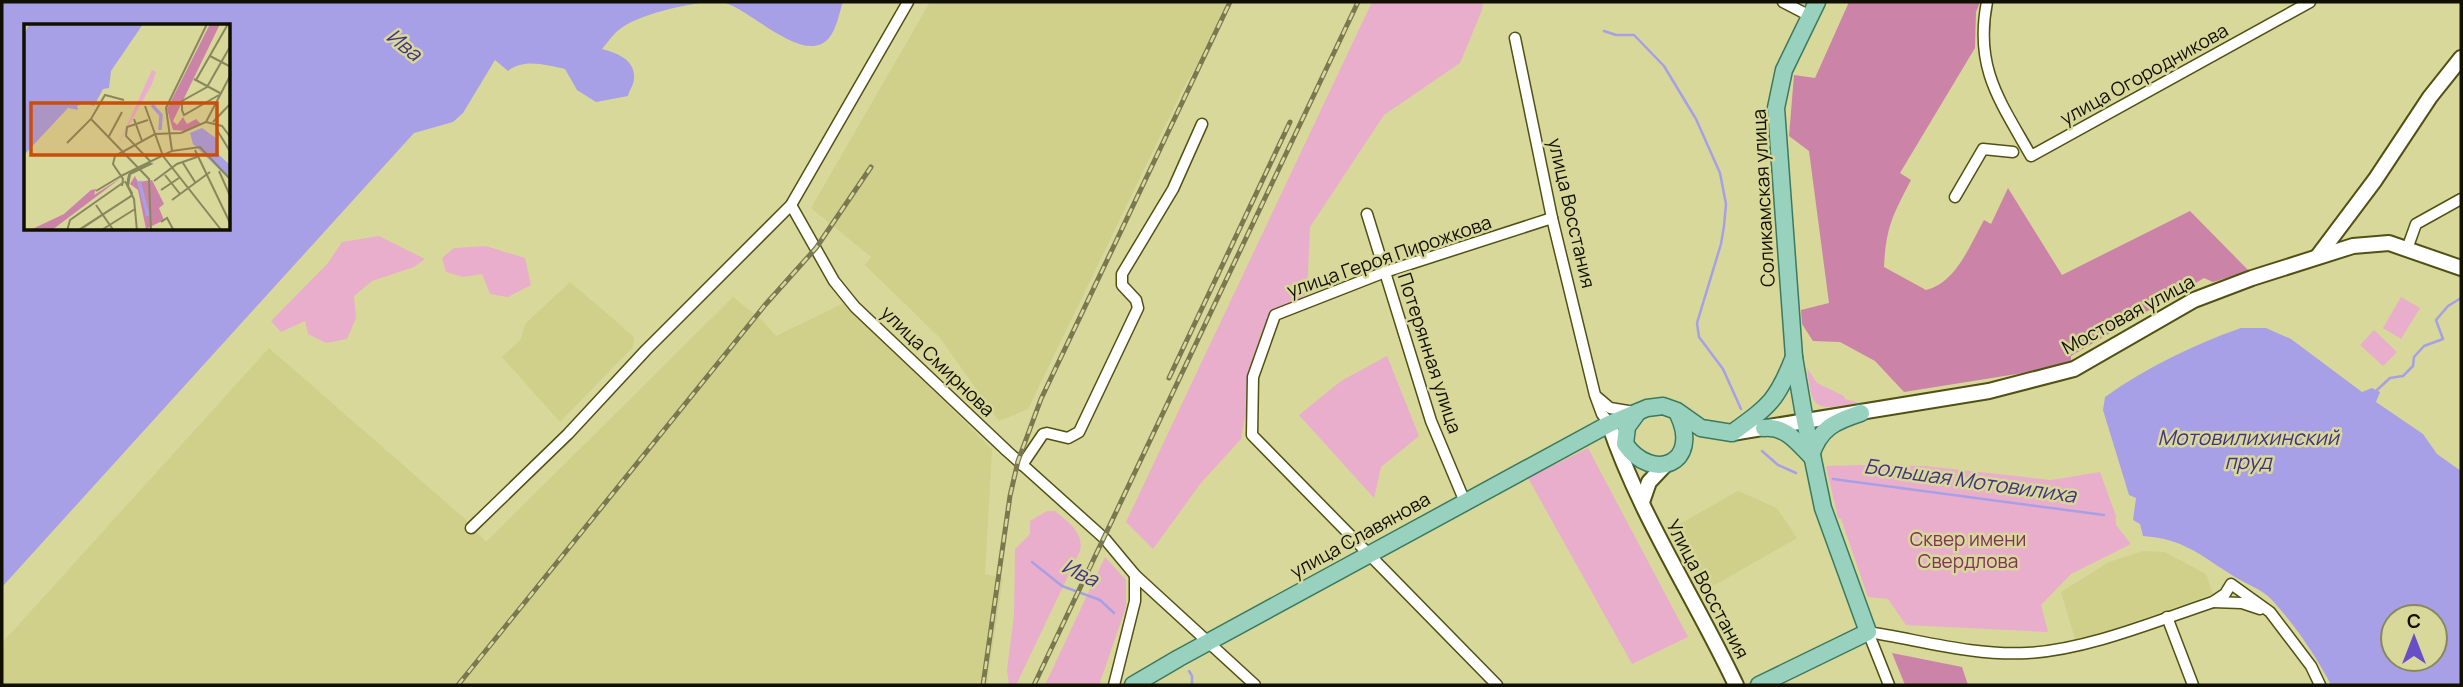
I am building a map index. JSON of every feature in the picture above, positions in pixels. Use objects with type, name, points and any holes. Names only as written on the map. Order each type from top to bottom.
[{"type":"main road","name":"Соликамская улица","points":[[1814,9],[1784,70],[1776,108],[1794,357],[1823,508],[1868,632]]},
{"type":"main road","points":[[2318,256],[2375,180],[2430,97],[2461,58]]},
{"type":"main road","name":"Мостовая улица","points":[[1677,411],[1701,428],[1732,433],[1989,391],[2074,369],[2194,300],[2353,246],[2389,243],[2461,268]]},
{"type":"main road","name":"Соликамская улица","points":[[1732,433],[1775,399],[1794,357]]},
{"type":"main road","points":[[1633,485],[1625,444],[1627,427],[1638,412],[1654,407],[1677,411],[1685,429],[1685,446],[1681,453],[1649,482],[1644,506]]},
{"type":"main road","name":"улица Славянова","points":[[1133,685],[1609,424],[1638,412]]},
{"type":"main road","points":[[1811,456],[1813,447],[1825,430],[1837,421],[1861,413]]},
{"type":"main road","points":[[1609,424],[1633,485]]},
{"type":"main road","points":[[1764,428],[1774,427],[1788,433],[1811,456]]},
{"type":"main road","points":[[1625,444],[1632,454],[1648,463],[1667,464]]},
{"type":"main road","name":"Улица Восстания","points":[[1633,485],[1736,685]]},
{"type":"main road","points":[[1759,685],[1868,632]]},
{"type":"street","points":[[471,528],[791,205],[908,2]]},
{"type":"street","points":[[1783,2],[1814,9]]},
{"type":"street","name":"улица Огородникова","points":[[1987,2],[1982,30],[1986,67],[1994,89],[2031,156],[2310,2]]},
{"type":"street","name":"улица Восстания","points":[[1515,38],[1552,218],[1595,395],[1602,414],[1618,431],[1625,444]]},
{"type":"street","points":[[1022,465],[1043,435],[1047,433],[1068,438],[1079,432],[1138,308],[1136,300],[1122,285],[1122,274],[1173,189],[1202,124]]},
{"type":"street","points":[[1955,197],[1983,149],[2013,152]]},
{"type":"street","points":[[2407,249],[2416,224],[2461,199]]},
{"type":"street","name":"улица Смирнова","points":[[791,205],[842,293],[1022,465],[1105,539],[1135,575],[1255,685]]},
{"type":"street","name":"Потерянная улица","points":[[1367,214],[1431,421],[1465,502]]},
{"type":"street","name":"улица Героя Пирожкова","points":[[1370,555],[1252,435],[1253,377],[1275,315],[1385,272],[1552,218]]},
{"type":"street","points":[[1595,395],[1610,408],[1638,412]]},
{"type":"street","points":[[1370,555],[1497,685]]},
{"type":"street","points":[[1114,685],[1135,601],[1135,575]]},
{"type":"street","points":[[1868,632],[1980,652],[2048,651],[2081,644],[2213,602],[2225,594],[2231,584],[2270,612],[2311,666],[2320,685]]},
{"type":"street","points":[[2213,602],[2242,603],[2270,612]]},
{"type":"street","points":[[2167,617],[2193,685]]},
{"type":"street","name":"Соликамская улица","points":[[1868,632],[1889,685]]},
{"type":"shaded area","points":[[930,2],[1233,2],[1183,89],[1028,409],[999,421],[940,338],[865,265],[871,257],[811,208]]},
{"type":"shaded area","points":[[1849,2],[1980,2],[1976,12],[1975,48],[1900,173],[1911,180],[1892,221],[1884,267],[1926,290],[1937,286],[1946,280],[1961,262],[1984,220],[1991,224],[2008,188],[2062,275],[2190,211],[2249,271],[2213,282],[2204,278],[2071,356],[2071,363],[2061,367],[1904,392],[1875,361],[1840,342],[1813,341],[1802,324],[1801,310],[1829,303],[1809,151],[1789,136],[1794,75],[1815,78]]},
{"type":"shaded area","points":[[570,282],[633,336],[634,340],[633,347],[560,422],[502,357],[521,339],[525,324]]},
{"type":"shaded area","points":[[733,297],[762,320],[776,336],[844,303],[992,449],[985,574],[1003,578],[987,685],[2,685],[2,643],[269,348],[465,519],[486,542]]},
{"type":"shaded area","points":[[1738,491],[1777,508],[1797,538],[1706,590],[1672,528]]},
{"type":"shaded area","points":[[2143,551],[2165,552],[2206,574],[2213,594],[2076,642],[2061,592],[2109,562]]},
{"type":"shaded area","points":[[1892,653],[1962,667],[1968,685],[1905,685]]},
{"type":"green space","points":[[1372,2],[1483,2],[1460,63],[1384,115],[1310,227],[1307,293],[1261,333],[1241,439],[1201,483],[1153,549],[1126,522]]},
{"type":"green space","points":[[379,236],[425,259],[414,267],[372,281],[354,296],[356,318],[347,339],[326,343],[308,334],[305,321],[281,332],[271,321],[328,263],[342,242]]},
{"type":"green space","points":[[486,246],[525,258],[531,285],[508,297],[490,294],[482,274],[463,277],[446,272],[442,258],[454,248]]},
{"type":"green space","points":[[2401,297],[2420,308],[2401,339],[2383,328]]},
{"type":"green space","points":[[2374,330],[2397,352],[2383,366],[2360,345]]},
{"type":"green space","points":[[1387,356],[1419,436],[1381,467],[1374,498],[1299,415],[1341,381]]},
{"type":"green space","points":[[1807,368],[1817,383],[1844,396],[1845,399],[1859,403],[1833,407],[1819,405],[1811,393]]},
{"type":"green space","points":[[1588,448],[1688,637],[1632,664],[1528,478]]},
{"type":"green space","name":"Сквер имени Свердлова","points":[[1826,466],[1925,466],[2051,480],[2100,472],[2116,516],[2116,525],[2131,544],[2071,574],[2041,605],[2048,632],[1906,625],[1888,599],[1868,597],[1841,519],[1838,518]]},
{"type":"green space","points":[[1047,511],[1055,511],[1074,528],[1080,538],[1080,551],[1016,685],[1009,685],[1007,670],[1014,615],[1015,549],[1030,534],[1030,521]]},
{"type":"green space","points":[[1105,557],[1126,580],[1126,607],[1099,685],[1045,685]]},
{"type":"water","points":[[2,2],[710,2],[651,14],[620,29],[613,36],[602,49],[619,55],[632,67],[634,81],[628,96],[596,102],[577,90],[565,69],[528,64],[508,71],[495,60],[463,113],[453,122],[414,133],[2,587]]},
{"type":"water","points":[[721,2],[843,2],[829,38],[818,45],[805,45],[791,41]]},
{"type":"water","name":"Мотовилихинский пруд","points":[[2241,328],[2266,328],[2291,339],[2362,392],[2372,388],[2380,392],[2376,402],[2423,434],[2437,454],[2461,471],[2461,685],[2331,685],[2304,641],[2268,596],[2182,545],[2143,536],[2140,524],[2133,520],[2136,498],[2129,495],[2103,410],[2105,397],[2154,366]]},
{"type":"waterway","name":"Большая Мотовилиха","points":[[1604,31],[1616,35],[1634,35],[1664,66],[1696,119],[1720,173],[1726,204],[1724,226],[1697,323],[1699,337],[1723,369],[1741,409]]},
{"type":"waterway","points":[[2377,390],[2390,378],[2403,376],[2413,366],[2414,357],[2424,346],[2443,339],[2436,320],[2448,306],[2461,298]]},
{"type":"waterway","name":"Большая Мотовилиха","points":[[1762,451],[1778,465],[1796,473]]},
{"type":"waterway","name":"Большая Мотовилиха","points":[[1833,479],[2104,515]]},
{"type":"waterway","name":"Ива","points":[[1032,562],[1062,586],[1100,600],[1114,613]]},
{"type":"waterway","name":"Ива","points":[[1189,671],[1192,685]]},
{"type":"railway","points":[[983,685],[1010,496],[1018,461],[1041,399],[1230,2]]},
{"type":"railway","points":[[1034,685],[1358,2]]},
{"type":"railway","points":[[1169,378],[1290,122]]},
{"type":"railway","points":[[458,685],[765,305],[816,248],[871,167]]}]
